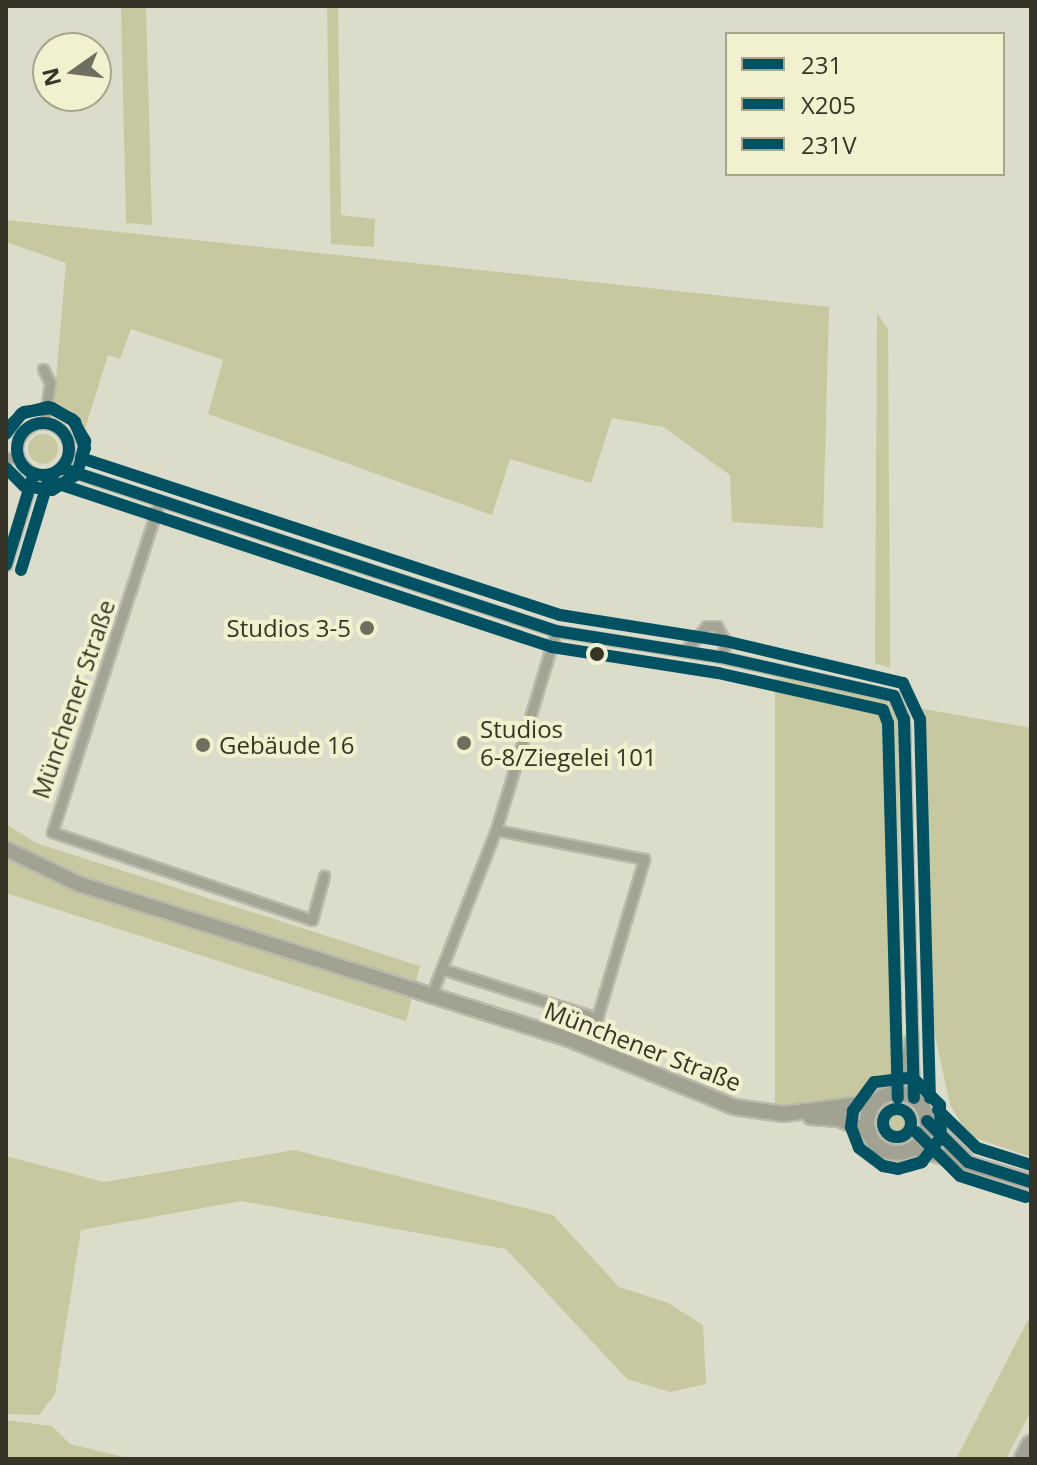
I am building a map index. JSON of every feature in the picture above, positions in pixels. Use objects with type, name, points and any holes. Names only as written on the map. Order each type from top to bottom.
[{"type":"highway","points":[[1024,1459],[1031,1445]]},
{"type":"main road","name":"Münchener Straße","points":[[6,849],[79,884],[432,993],[569,1039],[734,1107],[839,1119],[869,1132]]},
{"type":"main road","points":[[968,1162],[927,1121],[914,1098],[891,1093],[875,1102],[868,1116],[869,1132],[888,1151],[914,1148],[1031,1182]]},
{"type":"main road","name":"Münchener Straße","points":[[795,1113],[875,1102]]},
{"type":"main road","points":[[914,1148],[927,1121]]},
{"type":"street","points":[[43,369],[50,383],[44,423]]},
{"type":"street","points":[[19,458],[22,434],[44,423],[59,428],[69,445],[61,468]]},
{"type":"street","points":[[6,458],[19,458],[34,473]]},
{"type":"street","points":[[34,473],[61,468],[159,503],[556,631],[721,657],[863,685],[900,700],[914,1098]]},
{"type":"street","points":[[6,565],[34,473]]},
{"type":"street","name":"Münchener Straße","points":[[159,503],[52,832],[312,920],[324,876]]},
{"type":"street","points":[[685,651],[707,626],[717,626],[726,643],[721,657]]},
{"type":"street","points":[[432,993],[496,830],[556,631]]},
{"type":"street","name":"Münchener Straße","points":[[442,969],[597,1018],[644,859],[496,830]]},
{"type":"street","points":[[891,1093],[903,1073],[910,1030]]},
{"type":"green space","points":[[121,6],[146,6],[152,225],[126,223]]},
{"type":"green space","points":[[327,6],[338,6],[341,215],[375,219],[374,247],[331,244]]},
{"type":"green space","points":[[6,220],[829,307],[823,528],[732,522],[730,475],[663,427],[612,418],[591,483],[510,459],[492,515],[208,414],[223,360],[131,329],[120,359],[108,355],[80,445],[68,424],[53,415],[66,263],[6,242]]},
{"type":"green space","points":[[877,313],[888,329],[890,668],[875,663]]},
{"type":"green space","points":[[43,434],[54,438],[58,449],[54,460],[43,464],[32,460],[28,449],[32,438]]},
{"type":"green space","points":[[775,678],[875,694],[890,704],[898,723],[903,1047],[900,1069],[891,1084],[866,1100],[775,1105]]},
{"type":"green space","points":[[918,708],[1031,728],[1031,1157],[969,1136],[950,1105],[931,1017]]},
{"type":"green space","points":[[6,824],[36,843],[420,966],[406,1021],[6,893]]},
{"type":"green space","points":[[897,1100],[912,1107],[919,1122],[912,1137],[897,1144],[882,1137],[875,1122],[882,1107]]},
{"type":"green space","points":[[294,1150],[553,1215],[619,1287],[668,1303],[703,1325],[706,1384],[670,1392],[627,1379],[506,1249],[241,1201],[81,1230],[55,1394],[39,1415],[6,1414],[6,1156],[104,1182]]},
{"type":"green space","points":[[1031,1314],[1031,1411],[1006,1459],[956,1459]]},
{"type":"green space","points":[[6,1420],[52,1426],[70,1444],[132,1459],[6,1459]]},
{"type":"transit line","name":"231V","points":[[6,434],[21,414],[48,407],[72,419],[85,441],[81,458],[560,615],[725,641],[903,683],[920,719],[930,1098]]},
{"type":"transit line","name":"X205","points":[[6,430],[24,412],[52,408],[75,422],[85,448],[76,475],[52,490],[24,486],[6,468]]},
{"type":"transit line","name":"231","points":[[43,423],[61,431],[69,449],[61,467],[43,475],[25,467],[17,449],[25,431],[43,423]]},
{"type":"transit line","name":"231","points":[[61,468],[556,631],[721,657],[894,696],[904,719],[914,1098]]},
{"type":"transit line","name":"231","points":[[6,565],[34,473]]},
{"type":"transit line","name":"X205","points":[[21,570],[49,478]]},
{"type":"transit line","name":"X205","points":[[56,483],[552,647],[718,673],[883,710],[888,723],[898,1098]]},
{"type":"transit line","name":"X205","points":[[908,1078],[874,1082],[853,1111],[851,1127],[859,1148],[883,1166],[898,1169],[922,1162],[941,1137],[940,1105],[915,1080]]},
{"type":"transit line","name":"231V","points":[[897,1109],[907,1113],[911,1123],[907,1133],[897,1137],[887,1133],[883,1123],[887,1113],[897,1109]]},
{"type":"transit line","name":"231V","points":[[938,1110],[977,1148],[1031,1165]]},
{"type":"transit line","name":"231","points":[[927,1121],[968,1162],[1031,1182]]},
{"type":"transit line","name":"X205","points":[[916,1132],[960,1176],[1026,1197]]},
{"type":"place","name":"Studios 3-5","points":[[367,628]]},
{"type":"place","name":"Studios 6-8/Ziegelei 101","points":[[464,743]]},
{"type":"place","name":"Gebäude 16","points":[[203,745]]}]
